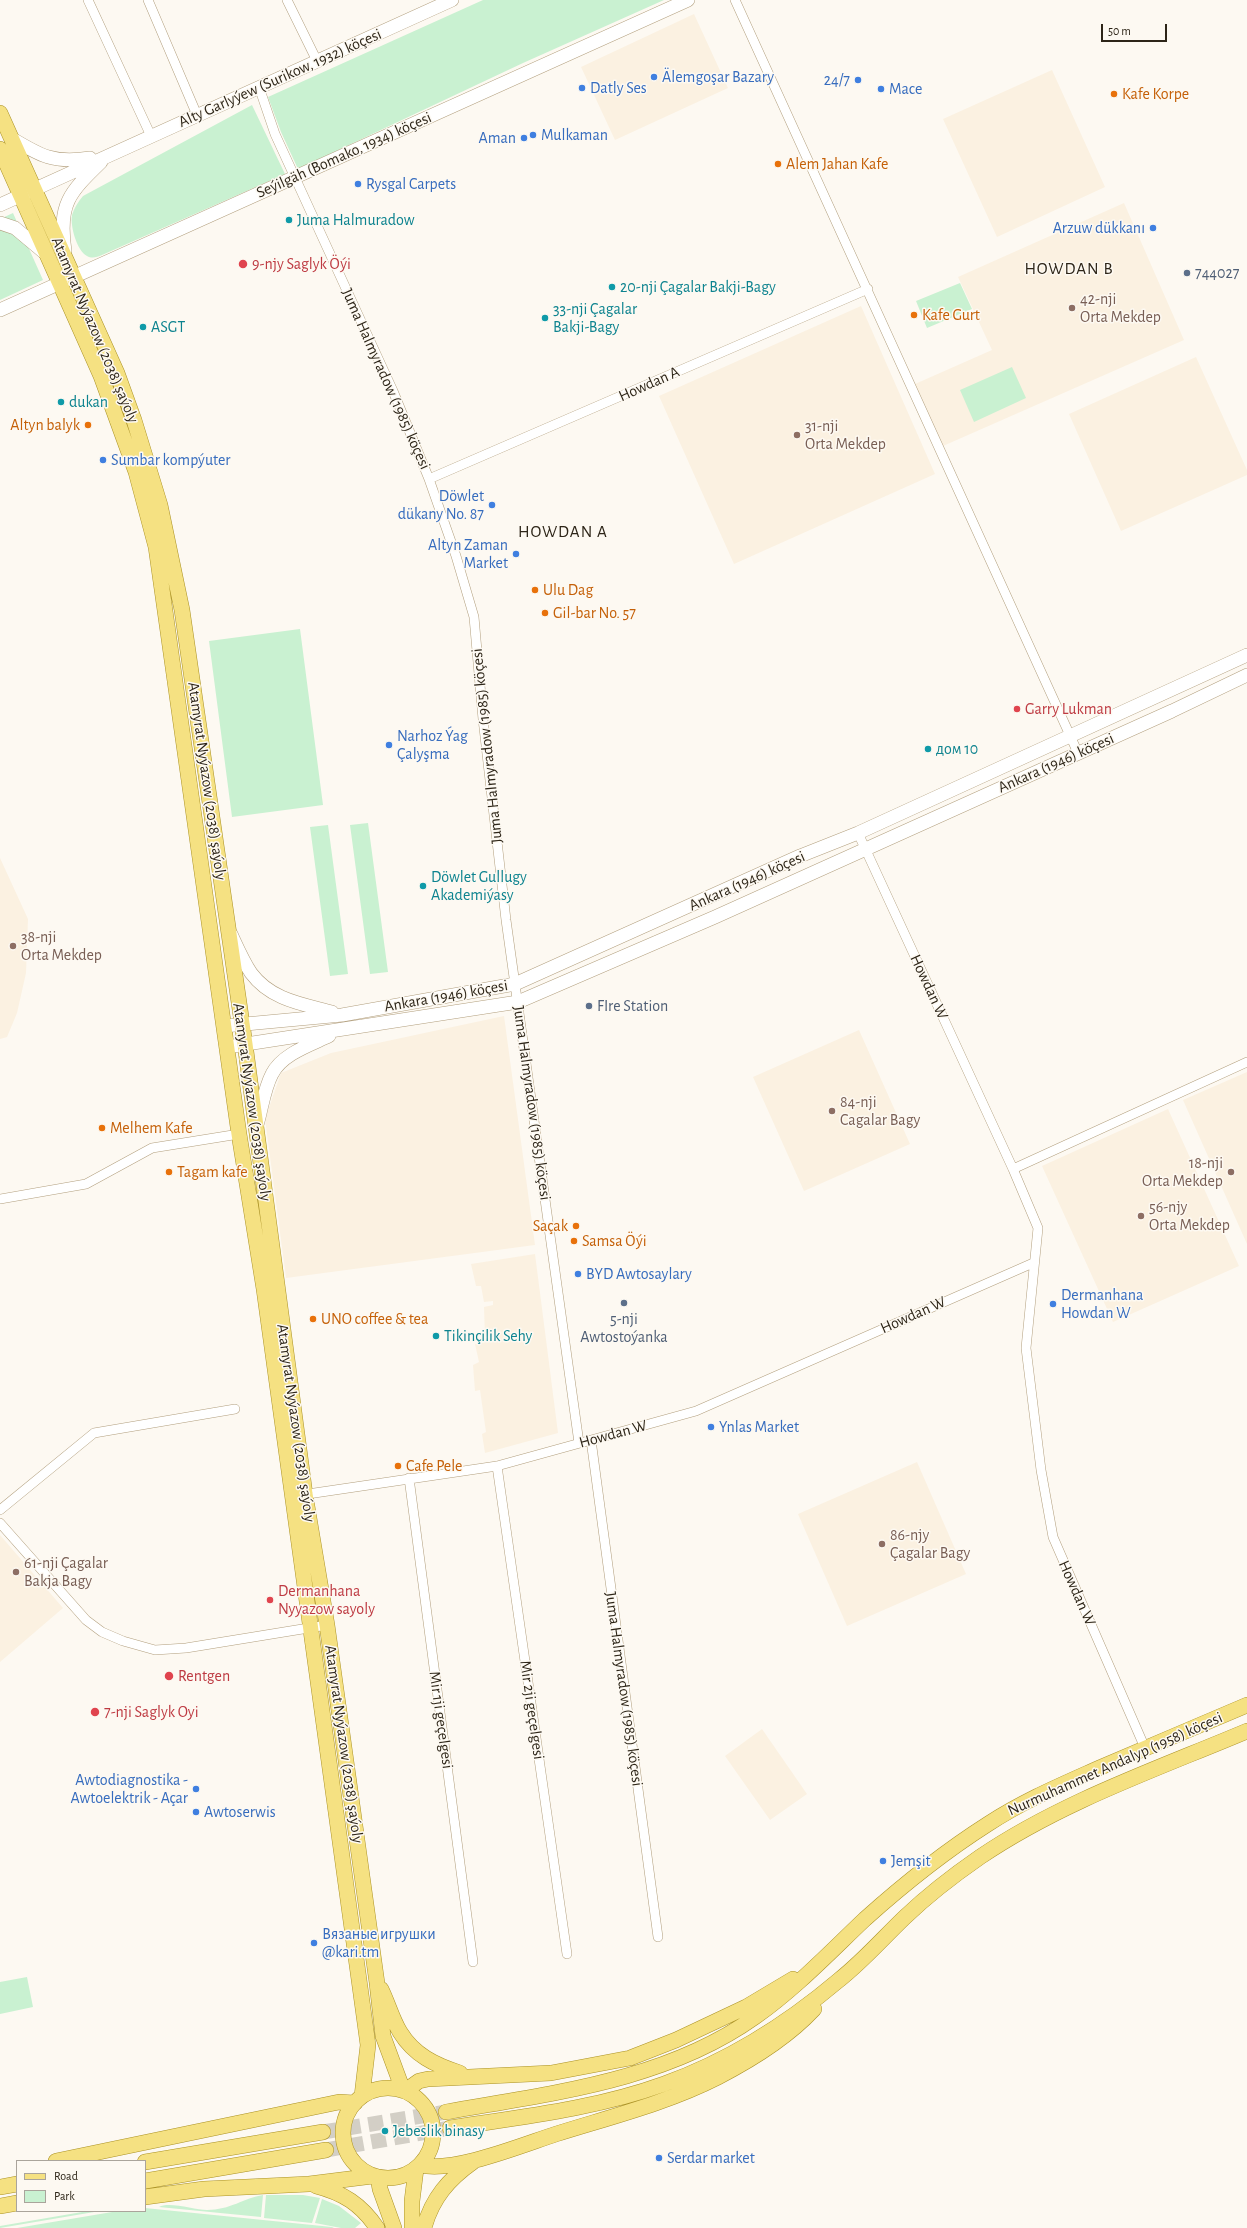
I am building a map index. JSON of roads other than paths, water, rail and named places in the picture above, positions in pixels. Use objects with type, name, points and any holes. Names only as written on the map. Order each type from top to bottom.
[{"type":"main road","name":"Alty Garlyýew (Surikow, 1932) köçesi","points":[[0,205],[452,0]]},
{"type":"main road","name":"Seýilgäh (Bomako, 1934) köçesi","points":[[0,310],[688,0]]},
{"type":"main road","name":"Atamyrat Nyýazow (2038) şaýoly","points":[[0,113],[11,138],[48,256]]},
{"type":"main road","points":[[11,138],[41,156],[57,160],[71,161],[108,155]]},
{"type":"main road","name":"Atamyrat Nyýazow (2038) şaýoly","points":[[0,149],[28,192],[67,262],[67,280],[120,424],[136,472],[156,547],[239,1134],[298,1495],[327,1625],[377,1982],[383,2036],[404,2091]]},
{"type":"main road","name":"Alty Garlyýew (Surikow, 1932) köçesi","points":[[67,262],[63,236],[64,208],[79,183],[108,155]]},
{"type":"main road","name":"Atamyrat Nyýazow (2038) şaýoly","points":[[0,223],[21,232],[48,256],[67,280],[117,373],[149,466],[162,513],[182,610],[245,1044],[298,1495],[311,1628],[368,2045],[358,2099]]},
{"type":"main road","name":"Ankara (1946) köçesi","points":[[224,1026],[342,1015],[515,984],[800,856],[858,833],[1247,655]]},
{"type":"main road","name":"Ankara (1946) köçesi","points":[[227,1047],[518,1002],[676,934],[1078,753],[1247,675]]},
{"type":"main road","points":[[228,930],[250,971],[267,990],[279,998],[342,1015]]},
{"type":"main road","points":[[255,1130],[273,1072],[285,1060],[304,1048],[344,1029]]},
{"type":"main road","name":"Nurmuhammet Andalyp (1958) köçesi","points":[[446,2112],[590,2086],[656,2066],[724,2035],[753,2018],[815,1969],[893,1895],[931,1863],[990,1822],[1044,1793],[1247,1705]]},
{"type":"main road","name":"Nurmuhammet Andalyp (1958) köçesi","points":[[450,2128],[587,2105],[663,2084],[733,2053],[782,2024],[840,1980],[925,1899],[980,1857],[1069,1807],[1247,1731]]},
{"type":"main road","points":[[404,2091],[419,2081],[428,2079],[469,2075],[513,2076],[551,2073],[630,2058],[676,2040],[739,2010],[780,1986],[815,1969]]},
{"type":"main road","points":[[146,2198],[204,2189],[309,2184],[376,2177],[399,2177],[419,2167],[439,2167],[477,2159],[682,2094],[718,2077],[751,2058],[800,2024],[840,1980]]},
{"type":"main road","points":[[377,1982],[391,2007],[399,2030],[415,2051],[435,2065],[469,2075]]},
{"type":"main road","points":[[61,2160],[358,2099],[383,2088],[404,2091],[423,2104],[432,2124],[432,2146],[419,2167],[412,2201],[412,2228]]},
{"type":"main road","points":[[358,2099],[344,2122],[344,2141],[351,2159],[365,2172],[376,2177],[394,2228]]},
{"type":"main road","points":[[146,2162],[323,2132]]},
{"type":"main road","points":[[146,2181],[326,2150]]},
{"type":"main road","points":[[424,2228],[430,2209],[444,2186],[454,2176],[477,2159]]},
{"type":"main road","points":[[0,2186],[16,2184]]},
{"type":"main road","points":[[309,2184],[333,2190],[350,2199],[360,2207],[377,2228]]},
{"type":"main road","points":[[0,2206],[16,2203]]},
{"type":"street","points":[[88,0],[151,136]]},
{"type":"street","points":[[148,0],[197,115]]},
{"type":"street","points":[[287,0],[317,61]]},
{"type":"street","points":[[735,0],[868,289],[1078,753]]},
{"type":"street","name":"Juma Halmyradow (1985) köçesi","points":[[259,87],[275,134],[393,391],[429,480],[456,556],[474,617],[491,790],[515,984],[579,1443]]},
{"type":"street","name":"Howdan A","points":[[429,480],[868,289]]},
{"type":"street","name":"Howdan W","points":[[858,833],[1013,1169],[1038,1228],[1033,1263],[1026,1348],[1040,1463],[1053,1537],[1145,1748]]},
{"type":"street","points":[[1013,1169],[1247,1062]]},
{"type":"street","points":[[0,1199],[86,1184],[140,1153],[152,1148],[239,1134]]},
{"type":"street","name":"Howdan W","points":[[298,1495],[498,1466],[696,1411],[1033,1263]]},
{"type":"street","points":[[0,1510],[94,1434],[235,1408]]},
{"type":"street","name":"Juma Halmyradow (1985) köçesi","points":[[591,1440],[658,1937]]},
{"type":"street","name":"Mir 2ji geçelgesi","points":[[498,1466],[567,1954]]},
{"type":"street","name":"Mir 1ji geçelgesi","points":[[408,1478],[472,1962]]},
{"type":"street","points":[[0,1523],[86,1620],[102,1632],[123,1641],[155,1650],[186,1648],[327,1625]]},
{"type":"tunnel","points":[[323,2132],[446,2112]]},
{"type":"tunnel","points":[[326,2150],[450,2128]]},
{"type":"place","name":"Älemgoşar Bazary","points":[[654,77]]},
{"type":"place","name":"24/7","points":[[858,80]]},
{"type":"place","name":"Datly Ses","points":[[582,88]]},
{"type":"place","name":"Mace","points":[[881,89]]},
{"type":"place","name":"Kafe Korpe","points":[[1114,94]]},
{"type":"place","name":"Mulkaman","points":[[533,135]]},
{"type":"place","name":"Aman","points":[[524,138]]},
{"type":"place","name":"Alem Jahan Kafe","points":[[778,164]]},
{"type":"place","name":"Rysgal Carpets","points":[[358,184]]},
{"type":"place","name":"Juma Halmuradow","points":[[289,220]]},
{"type":"place","name":"Arzuw dükkanı","points":[[1153,228]]},
{"type":"place","name":"9-njy Saglyk Öýi","points":[[243,264]]},
{"type":"place","name":"744027","points":[[1187,273]]},
{"type":"place","name":"20-nji Çagalar Bakji-Bagy","points":[[612,287]]},
{"type":"place","name":"42-nji Orta Mekdep","points":[[1072,308]]},
{"type":"place","name":"Kafe Gurt","points":[[914,315]]},
{"type":"place","name":"33-nji Çagalar Bakji-Bagy","points":[[545,318]]},
{"type":"place","name":"ASGT","points":[[143,327]]},
{"type":"place","name":"dukan","points":[[61,402]]},
{"type":"place","name":"Altyn balyk","points":[[88,425]]},
{"type":"place","name":"31-nji Orta Mekdep","points":[[797,435]]},
{"type":"place","name":"Sumbar kompýuter","points":[[103,460]]},
{"type":"place","name":"Döwlet dükany No. 87","points":[[492,505]]},
{"type":"place","name":"Altyn Zaman Market","points":[[516,554]]},
{"type":"place","name":"Ulu Dag","points":[[535,590]]},
{"type":"place","name":"Gil-bar No. 57","points":[[545,613]]},
{"type":"place","name":"Garry Lukman","points":[[1017,709]]},
{"type":"place","name":"Narhoz Ýag Çalyşma","points":[[389,745]]},
{"type":"place","name":"дом 10","points":[[928,749]]},
{"type":"place","name":"Döwlet Gullugy Akademiýasy","points":[[423,886]]},
{"type":"place","name":"38-nji Orta Mekdep","points":[[13,946]]},
{"type":"place","name":"FIre Station","points":[[589,1006]]},
{"type":"place","name":"84-nji Cagalar Bagy","points":[[832,1111]]},
{"type":"place","name":"Melhem Kafe","points":[[102,1128]]},
{"type":"place","name":"Tagam kafe","points":[[169,1172]]},
{"type":"place","name":"18-nji Orta Mekdep","points":[[1231,1172]]},
{"type":"place","name":"56-njy Orta Mekdep","points":[[1141,1216]]},
{"type":"place","name":"Saçak","points":[[576,1226]]},
{"type":"place","name":"Samsa Öýi","points":[[574,1241]]},
{"type":"place","name":"BYD Awtosaylary","points":[[578,1274]]},
{"type":"place","name":"5-nji Awtostoýanka","points":[[624,1303]]},
{"type":"place","name":"Dermanhana Howdan W","points":[[1053,1304]]},
{"type":"place","name":"UNO coffee & tea","points":[[313,1319]]},
{"type":"place","name":"Tikinçilik Sehy","points":[[436,1336]]},
{"type":"place","name":"Ynlas Market","points":[[711,1427]]},
{"type":"place","name":"Cafe Pele","points":[[398,1466]]},
{"type":"place","name":"86-njy Çagalar Bagy","points":[[882,1544]]},
{"type":"place","name":"61-nji Çagalar Bakja Bagy","points":[[16,1572]]},
{"type":"place","name":"Dermanhana Nyyazow sayoly","points":[[270,1600]]},
{"type":"place","name":"Rentgen","points":[[169,1676]]},
{"type":"place","name":"7-nji Saglyk Oyi","points":[[95,1712]]},
{"type":"place","name":"Awtodiagnostika - Awtoelektrik - Açar","points":[[196,1789]]},
{"type":"place","name":"Awtoserwis","points":[[196,1812]]},
{"type":"place","name":"Jemşit","points":[[883,1861]]},
{"type":"place","name":"Вязаные игрушки @kari.tm","points":[[314,1943]]},
{"type":"place","name":"Jebeslik binasy","points":[[385,2131]]},
{"type":"place","name":"Serdar market","points":[[659,2158]]},
{"type":"district","name":"HOWDAN B","points":[[1069,269]]},
{"type":"district","name":"HOWDAN A","points":[[563,532]]}]
